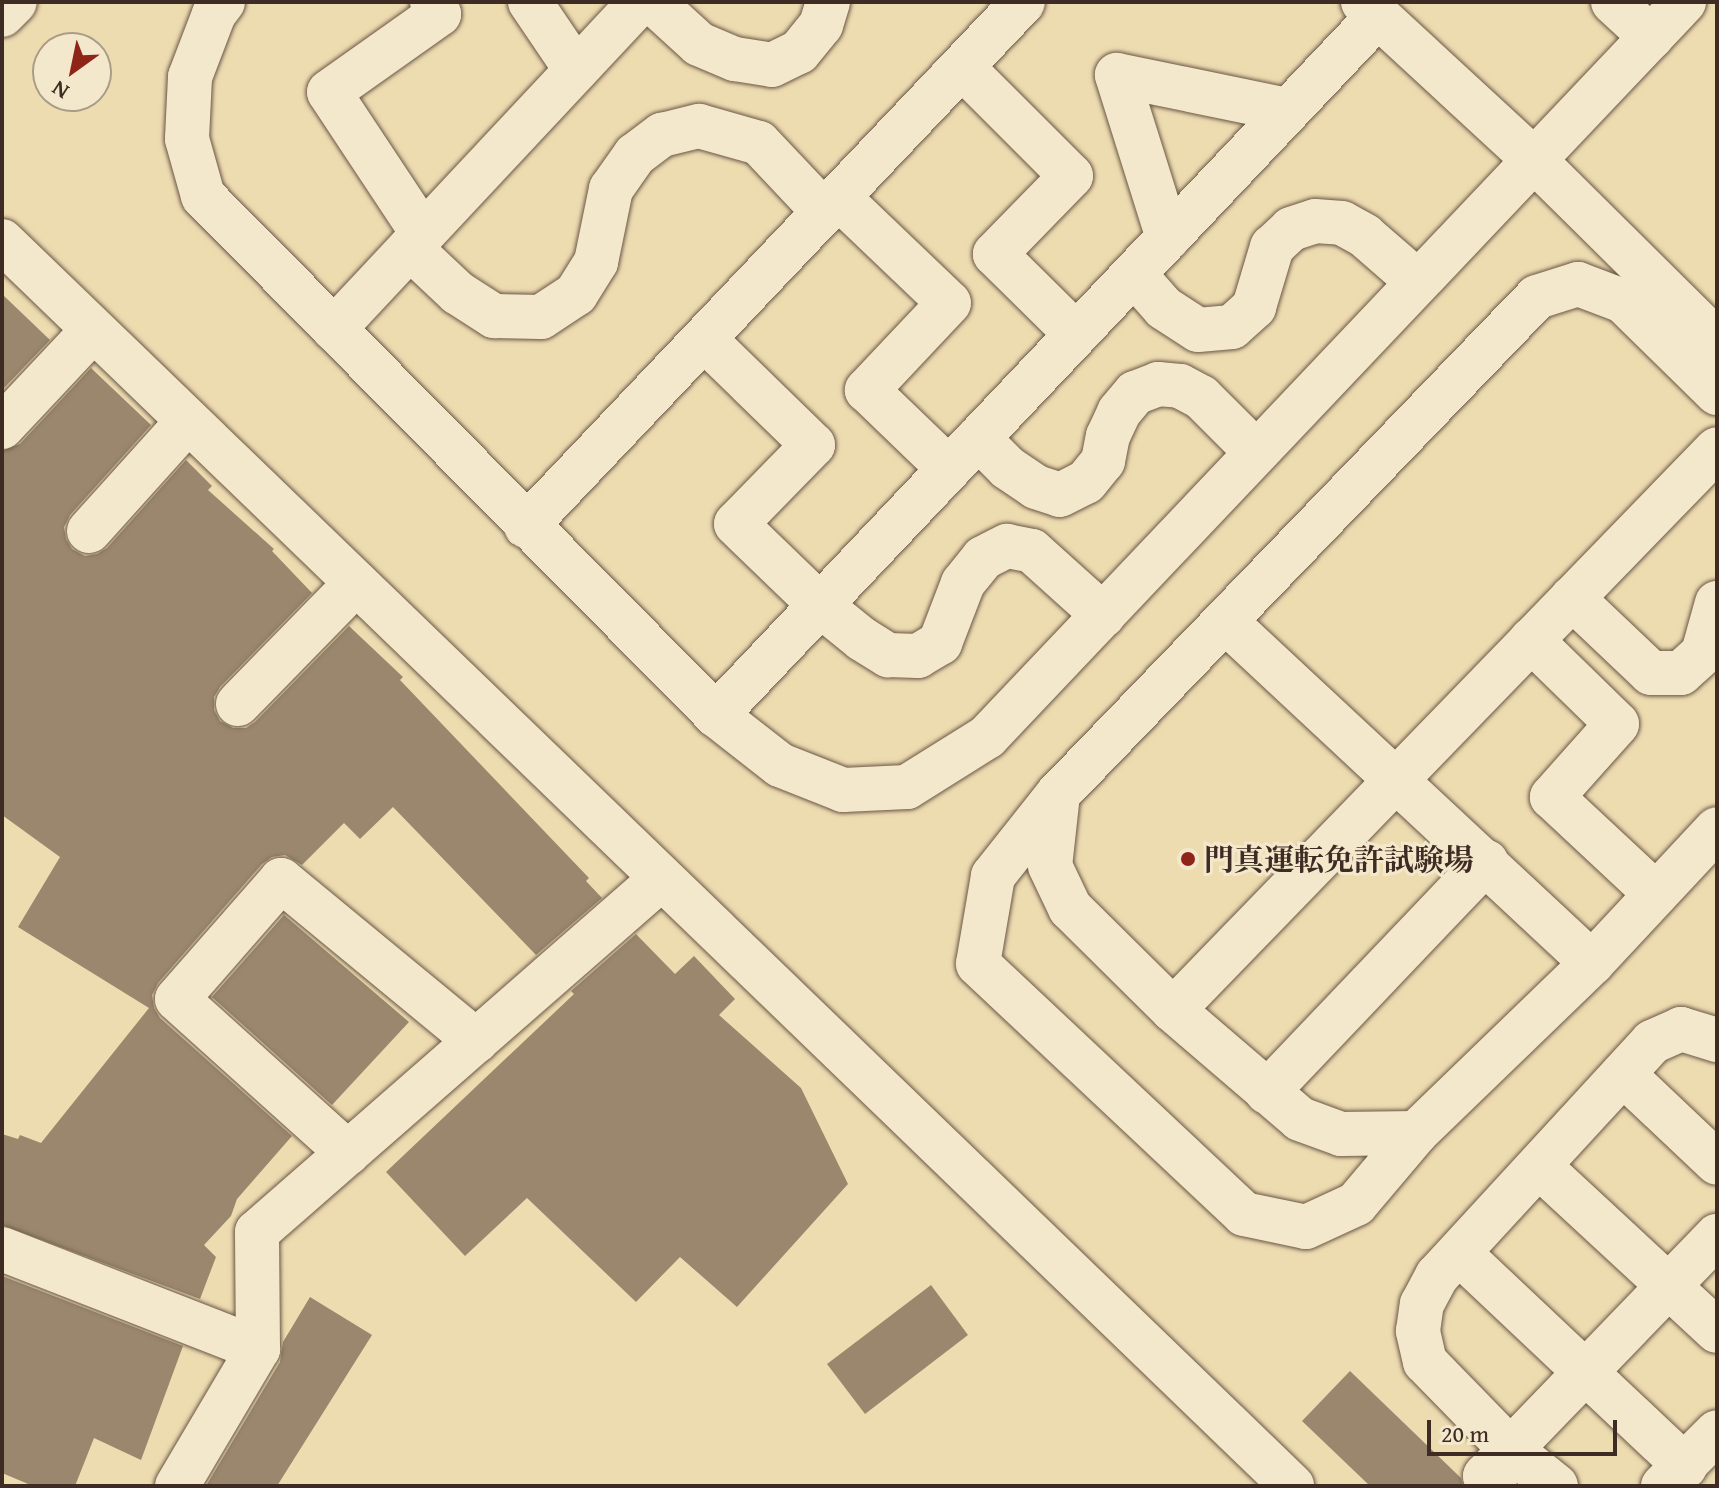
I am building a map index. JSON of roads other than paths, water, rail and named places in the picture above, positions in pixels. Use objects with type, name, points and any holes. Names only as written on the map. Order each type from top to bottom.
[{"type":"street","points":[[2,15],[15,2]]},
{"type":"street","points":[[223,2],[214,14],[190,77],[187,139],[203,196],[716,715],[780,765],[843,790],[907,787],[987,737],[1684,2]]},
{"type":"street","points":[[432,2],[439,14],[329,92],[416,241],[458,293],[494,316],[541,317],[576,294],[596,262],[611,189],[635,155],[662,135],[699,126],[759,143],[949,303],[867,390],[964,454],[1008,468],[1036,487],[1060,495],[1086,482],[1103,461],[1108,436],[1119,412],[1135,393],[1158,384],[1180,386],[1201,397],[1256,452]]},
{"type":"street","points":[[530,2],[576,70]]},
{"type":"street","points":[[334,329],[640,2]]},
{"type":"street","points":[[653,2],[699,44],[735,59],[772,65],[799,52],[821,25],[828,2]]},
{"type":"street","points":[[526,526],[1023,2]]},
{"type":"street","points":[[1613,2],[1651,37]]},
{"type":"street","points":[[716,715],[1288,110],[1370,9],[1534,160],[1717,341]]},
{"type":"street","points":[[962,67],[1071,176],[995,254],[1076,334]]},
{"type":"street","points":[[1168,238],[1117,75],[1288,110]]},
{"type":"street","points":[[1134,274],[1164,308],[1198,330],[1232,327],[1254,307],[1272,247],[1291,229],[1315,221],[1342,223],[1365,236],[1418,282]]},
{"type":"street","points":[[2,241],[1292,1486]]},
{"type":"street","points":[[1717,393],[1623,301],[1578,284],[1537,297],[1058,794],[993,876],[978,964],[1244,1214],[1306,1227],[1356,1204],[1416,1133],[1592,963],[1717,829]]},
{"type":"street","points":[[2,427],[93,330]]},
{"type":"street","points":[[704,339],[813,445],[736,524],[820,605],[888,655],[918,656],[940,643],[963,583],[983,558],[1007,546],[1032,551],[1103,615]]},
{"type":"street","points":[[89,531],[188,421]]},
{"type":"street","points":[[1173,1010],[1717,449]]},
{"type":"street","points":[[238,704],[356,583]]},
{"type":"street","points":[[1572,598],[1651,673],[1681,673],[1703,653],[1717,603]]},
{"type":"street","points":[[1226,622],[1396,777],[1592,963]]},
{"type":"street","points":[[1531,640],[1617,724],[1552,797],[1656,894]]},
{"type":"street","points":[[1058,794],[1050,866],[1070,908],[1173,1010],[1300,1119],[1341,1134],[1416,1133]]},
{"type":"street","points":[[1267,1092],[1486,862]]},
{"type":"street","points":[[177,1486],[258,1349],[257,1232],[661,879]]},
{"type":"street","points":[[348,1153],[177,999],[281,880],[476,1041]]},
{"type":"street","points":[[1556,1486],[1503,1468],[1425,1362],[1418,1331],[1422,1304],[1437,1276],[1652,1042],[1681,1029],[1717,1040]]},
{"type":"street","points":[[1623,1074],[1717,1163]]},
{"type":"street","points":[[1540,1167],[1717,1331]]},
{"type":"street","points":[[1503,1468],[1585,1373],[1717,1236]]},
{"type":"street","points":[[2,1249],[258,1349]]},
{"type":"street","points":[[1459,1253],[1585,1373],[1674,1476],[1717,1432]]},
{"type":"place","name":"門真運転免許試験場","points":[[1188,859]]}]
